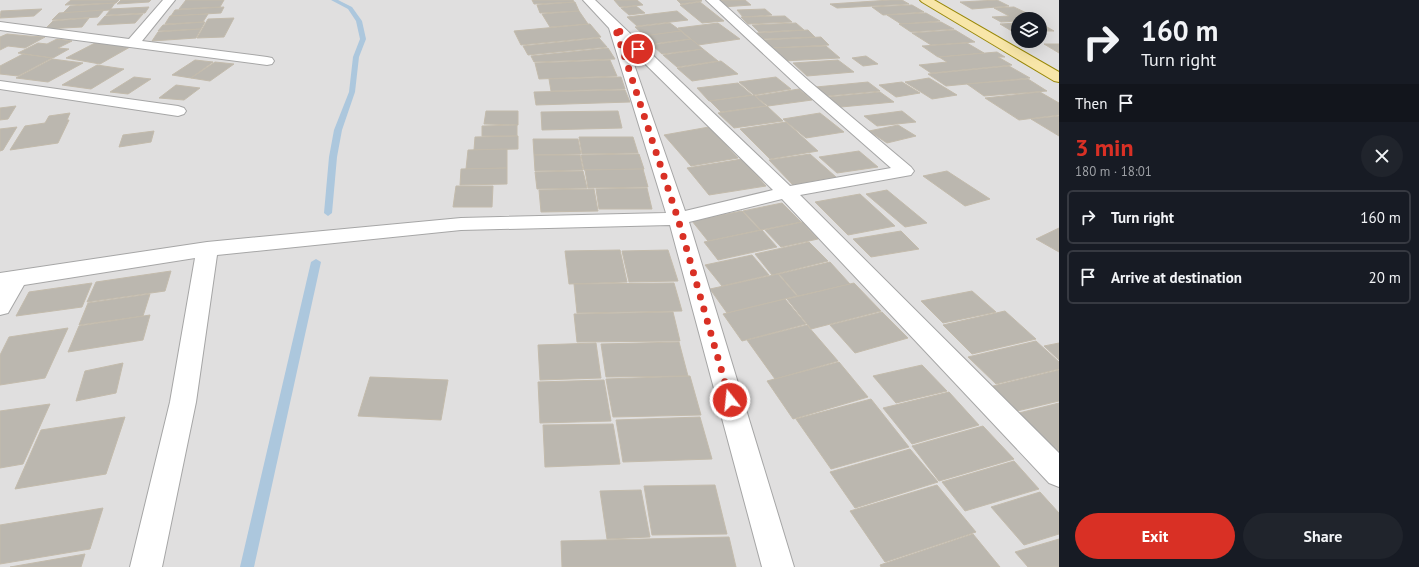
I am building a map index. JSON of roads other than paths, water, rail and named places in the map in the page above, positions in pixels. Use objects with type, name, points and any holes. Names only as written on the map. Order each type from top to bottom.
[{"type":"main road","points":[[926,0],[1043,62],[1059,66]]},
{"type":"main road","points":[[948,0],[999,29]]},
{"type":"main road","points":[[1028,48],[1059,78]]},
{"type":"street","points":[[133,43],[170,0]]},
{"type":"street","points":[[589,0],[786,192],[1059,473]]},
{"type":"street","points":[[0,307],[8,280],[208,249],[461,224],[678,219],[786,192],[905,171],[712,0]]},
{"type":"street","points":[[0,26],[266,61]]},
{"type":"street","points":[[615,27],[678,219],[778,567]]},
{"type":"street","points":[[0,35],[15,28]]},
{"type":"street","points":[[1,87],[178,111]]},
{"type":"street","points":[[146,567],[183,402],[208,249]]},
{"type":"waterway","points":[[328,213],[333,157],[338,130],[352,92],[356,57],[363,39],[359,21],[350,8],[334,0]]},
{"type":"waterway","points":[[247,567],[316,262]]}]
